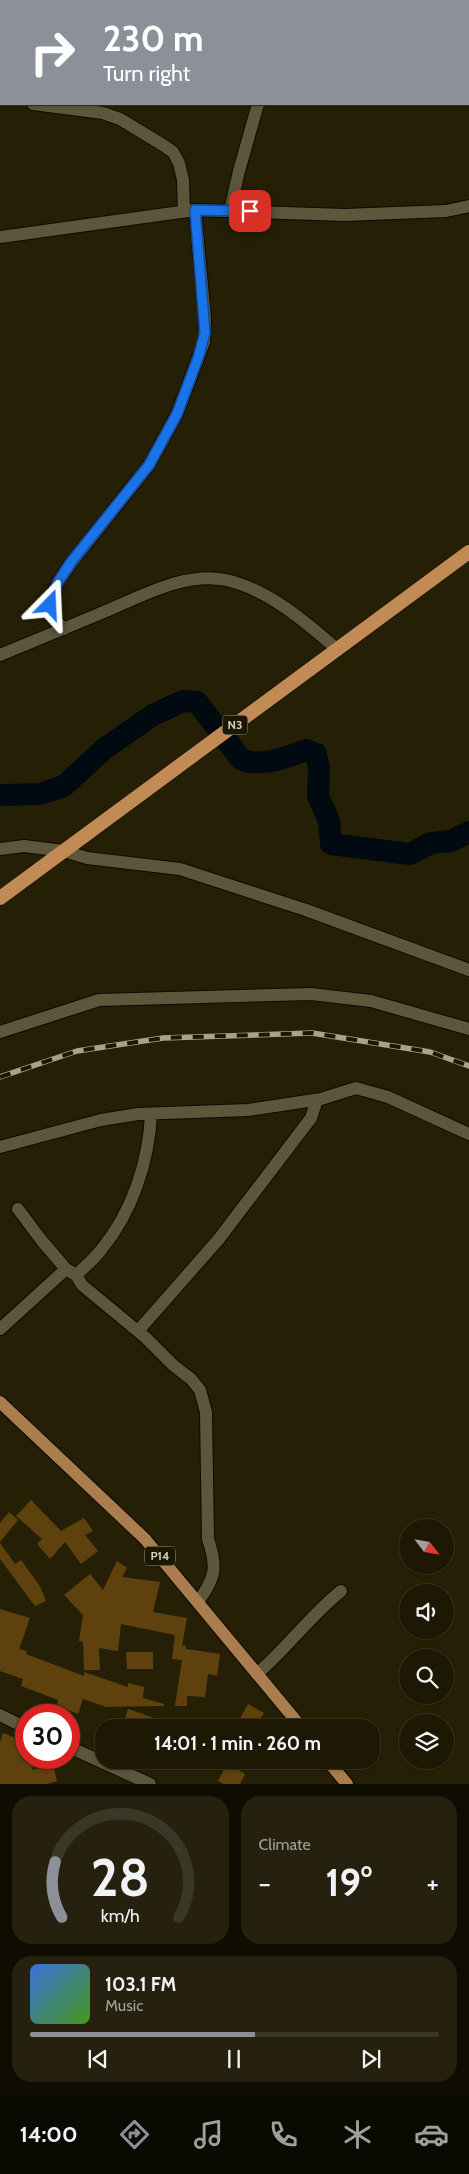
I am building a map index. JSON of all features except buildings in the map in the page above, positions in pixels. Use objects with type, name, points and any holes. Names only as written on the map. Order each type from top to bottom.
[{"type":"highway","name":"N3","points":[[0,898],[469,552]]},
{"type":"main road","name":"P14","points":[[0,1402],[145,1539],[294,1719]]},
{"type":"main road","points":[[334,1769],[347,1784]]},
{"type":"street","points":[[41,105],[111,116],[164,145],[173,152],[179,163],[190,211],[205,318],[204,342],[177,414],[149,465],[71,562],[58,582],[52,596],[50,610],[51,615],[64,629]]},
{"type":"street","points":[[230,210],[258,105]]},
{"type":"street","points":[[0,237],[190,211],[230,210],[345,215],[446,211],[469,206]]},
{"type":"street","points":[[0,654],[181,582],[201,578],[225,580],[244,586],[287,609],[338,650]]},
{"type":"street","points":[[0,849],[24,846],[64,851],[87,858],[180,869],[214,878],[469,970]]},
{"type":"street","points":[[0,1032],[99,1000],[311,994],[371,1001],[469,1029]]},
{"type":"street","points":[[0,1147],[101,1120],[151,1114],[248,1110],[317,1100],[356,1088],[373,1091],[469,1134]]},
{"type":"street","points":[[138,1331],[218,1240],[311,1118],[317,1100]]},
{"type":"street","points":[[0,1329],[71,1272],[100,1252],[111,1238],[142,1170],[150,1139],[151,1114]]},
{"type":"street","points":[[18,1209],[82,1285],[138,1331],[173,1365],[191,1379],[200,1390],[206,1412],[208,1539],[214,1558],[212,1582],[198,1602]]},
{"type":"street","points":[[257,1674],[281,1654],[315,1612],[341,1591]]},
{"type":"street","points":[[0,1716],[15,1723]]},
{"type":"street","points":[[80,1752],[150,1784]]},
{"type":"waterway","points":[[0,795],[40,794],[64,786],[104,749],[153,715],[183,701],[197,702],[241,759],[265,762],[306,750],[316,754],[319,768],[318,796],[329,821],[331,844],[410,854],[431,843],[451,841],[469,832]]},
{"type":"railway","points":[[0,1077],[77,1051],[163,1038],[312,1033],[430,1052],[469,1066]]},
{"type":"route","points":[[50,605],[58,582],[71,562],[149,465],[177,414],[204,342],[205,318],[195,210],[250,211]]}]
